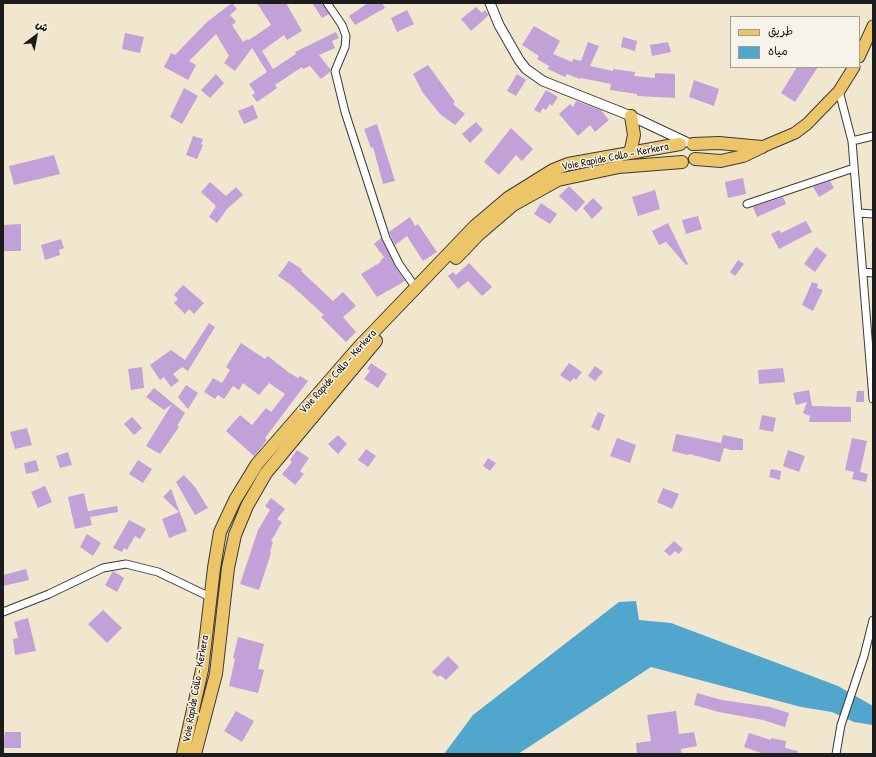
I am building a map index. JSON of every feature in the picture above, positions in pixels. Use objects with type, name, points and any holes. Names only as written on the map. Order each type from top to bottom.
[{"type":"highway","points":[[628,153],[631,149],[634,135],[631,116]]},
{"type":"highway","name":"Voie Rapide Collo - Kerkera","points":[[184,754],[202,670],[210,597],[220,532],[235,500],[257,464],[358,348],[475,226],[508,198],[553,170],[568,164],[686,143],[719,143],[762,147]]},
{"type":"highway","points":[[695,159],[697,150],[686,143],[676,153],[682,162],[689,163],[695,159],[721,161],[743,156],[762,147]]},
{"type":"highway","name":"Voie Rapide Collo - Kerkera","points":[[195,754],[216,674],[228,568],[235,535],[247,506],[270,467],[365,353],[478,235],[513,205],[558,180],[619,168],[682,162]]},
{"type":"main road","points":[[860,55],[873,26]]},
{"type":"main road","points":[[762,147],[795,133],[807,124],[839,91],[853,68]]},
{"type":"street","points":[[327,3],[342,25],[346,36],[345,47],[335,71],[347,120],[386,238],[399,264],[416,288]]},
{"type":"street","points":[[490,3],[503,32],[526,69],[543,81],[631,116],[686,143]]},
{"type":"street","points":[[839,91],[852,140],[873,399]]},
{"type":"street","points":[[852,140],[873,136]]},
{"type":"street","points":[[747,204],[854,168]]},
{"type":"street","points":[[859,213],[873,214]]},
{"type":"street","points":[[863,272],[873,273]]},
{"type":"street","points":[[3,612],[48,594],[104,568],[126,564],[158,572],[210,597]]},
{"type":"street","points":[[836,754],[841,725],[864,656],[873,620]]},
{"type":"water","points":[[636,601],[639,620],[671,623],[838,686],[873,706],[873,725],[854,722],[832,712],[801,707],[651,667],[518,754],[444,754],[473,715],[619,602]]},
{"type":"building","points":[[232,3],[237,9],[230,15],[236,22],[232,25],[243,42],[248,39],[249,40],[271,25],[257,3],[286,3],[302,31],[287,40],[284,35],[262,51],[273,69],[296,54],[295,52],[336,32],[339,38],[332,41],[335,48],[319,55],[330,69],[330,72],[321,79],[310,66],[303,69],[302,67],[275,85],[277,88],[257,102],[252,95],[255,93],[249,84],[267,72],[252,48],[235,71],[224,63],[229,56],[216,34],[189,61],[196,65],[188,80],[164,67],[171,53],[175,55],[207,22]]},
{"type":"building","points":[[312,3],[322,3],[329,14],[322,18]]},
{"type":"building","points":[[368,3],[382,3],[385,8],[355,25],[349,16]]},
{"type":"building","points":[[476,7],[482,13],[485,10],[489,15],[471,31],[461,19]]},
{"type":"building","points":[[407,10],[414,24],[397,32],[391,18]]},
{"type":"building","points":[[534,26],[560,41],[553,54],[572,62],[573,59],[581,61],[588,42],[599,46],[590,66],[613,71],[613,69],[635,72],[634,76],[655,78],[655,73],[675,74],[675,98],[637,96],[637,94],[610,90],[611,84],[580,79],[567,74],[565,77],[548,69],[549,66],[537,59],[539,56],[522,45]]},
{"type":"building","points":[[125,33],[144,37],[140,53],[122,49]]},
{"type":"building","points":[[623,37],[637,41],[635,51],[621,47]]},
{"type":"building","points":[[668,42],[671,52],[652,56],[650,45]]},
{"type":"building","points":[[428,65],[455,102],[453,104],[465,114],[455,125],[440,114],[423,93],[413,74]]},
{"type":"building","points":[[796,68],[817,68],[795,102],[781,93]]},
{"type":"building","points":[[216,74],[224,83],[210,98],[201,90]]},
{"type":"building","points":[[517,74],[526,80],[516,96],[507,91]]},
{"type":"building","points":[[694,80],[719,89],[714,106],[689,97]]},
{"type":"building","points":[[184,88],[198,96],[182,124],[170,117]]},
{"type":"building","points":[[546,90],[558,97],[552,106],[550,104],[546,110],[543,108],[540,113],[534,110]]},
{"type":"building","points":[[576,101],[601,110],[609,120],[595,132],[590,125],[578,136],[559,114],[570,104],[573,107]]},
{"type":"building","points":[[253,105],[258,118],[244,124],[238,111]]},
{"type":"building","points":[[476,122],[483,130],[470,143],[462,134]]},
{"type":"building","points":[[377,124],[395,181],[383,184],[373,147],[371,148],[364,129]]},
{"type":"building","points":[[511,128],[533,149],[522,161],[516,155],[499,175],[484,162]]},
{"type":"building","points":[[193,136],[203,139],[201,144],[203,145],[197,159],[186,155]]},
{"type":"building","points":[[54,155],[60,174],[14,185],[9,166]]},
{"type":"building","points":[[743,178],[746,194],[728,198],[725,182]]},
{"type":"building","points":[[830,181],[834,188],[819,197],[813,187]]},
{"type":"building","points":[[210,182],[226,196],[236,187],[243,195],[228,208],[217,223],[209,217],[216,206],[201,192]]},
{"type":"building","points":[[569,186],[585,202],[576,212],[559,196]]},
{"type":"building","points":[[655,190],[660,209],[638,216],[632,197]]},
{"type":"building","points":[[783,197],[786,204],[757,217],[753,207]]},
{"type":"building","points":[[593,198],[603,208],[592,219],[583,208]]},
{"type":"building","points":[[541,203],[557,214],[550,224],[534,214]]},
{"type":"building","points":[[698,216],[702,229],[686,234],[682,220]]},
{"type":"building","points":[[410,217],[415,226],[418,224],[437,252],[423,261],[407,236],[395,245],[389,232]]},
{"type":"building","points":[[806,221],[812,232],[779,249],[771,234],[779,230],[781,233]]},
{"type":"building","points":[[668,223],[688,264],[686,265],[666,242],[659,245],[652,231]]},
{"type":"building","points":[[21,224],[21,251],[3,251],[3,225]]},
{"type":"building","points":[[381,238],[395,266],[405,281],[377,297],[361,274],[381,262],[380,261],[384,257],[374,244]]},
{"type":"building","points":[[61,239],[64,248],[59,250],[60,255],[45,260],[41,245]]},
{"type":"building","points":[[816,247],[827,255],[815,272],[804,264]]},
{"type":"building","points":[[738,260],[744,264],[735,276],[730,272]]},
{"type":"building","points":[[289,261],[302,269],[301,271],[333,301],[343,292],[356,306],[343,317],[356,332],[346,342],[321,317],[324,315],[291,285],[278,276]]},
{"type":"building","points":[[469,263],[492,287],[482,296],[468,281],[458,289],[448,276],[453,272],[456,275]]},
{"type":"building","points":[[812,282],[818,284],[817,288],[823,290],[813,311],[802,305]]},
{"type":"building","points":[[183,285],[204,303],[194,314],[189,309],[185,314],[174,303],[178,299],[174,295]]},
{"type":"building","points":[[209,323],[215,327],[188,371],[182,367],[173,374],[179,381],[171,387],[164,377],[160,380],[150,365],[171,350],[185,360]]},
{"type":"building","points":[[241,343],[265,359],[268,356],[298,378],[300,376],[308,381],[265,438],[267,440],[254,456],[226,431],[240,415],[252,425],[266,408],[271,412],[285,394],[269,383],[259,395],[243,383],[239,390],[233,386],[224,399],[218,395],[215,399],[204,392],[213,378],[222,383],[230,370],[226,367]]},
{"type":"building","points":[[371,363],[387,374],[378,388],[364,379],[370,371],[367,369]]},
{"type":"building","points":[[569,363],[582,372],[576,380],[574,378],[570,382],[560,375]]},
{"type":"building","points":[[595,366],[603,372],[595,381],[588,376]]},
{"type":"building","points":[[142,367],[144,388],[131,390],[128,369]]},
{"type":"building","points":[[783,368],[785,382],[759,384],[758,370]]},
{"type":"building","points":[[186,385],[198,393],[188,409],[178,397]]},
{"type":"building","points":[[154,388],[185,413],[177,426],[179,427],[160,454],[146,446],[172,404],[164,410],[146,397]]},
{"type":"building","points":[[809,390],[812,406],[851,407],[851,422],[809,422],[810,416],[803,413],[807,402],[796,405],[793,393]]},
{"type":"building","points":[[857,391],[864,391],[864,402],[856,402]]},
{"type":"building","points":[[598,412],[605,415],[599,431],[591,427]]},
{"type":"building","points":[[762,415],[776,418],[773,432],[759,429]]},
{"type":"building","points":[[132,417],[142,428],[134,435],[124,424]]},
{"type":"building","points":[[27,428],[32,445],[15,449],[10,432]]},
{"type":"building","points":[[676,434],[721,443],[723,435],[743,439],[743,450],[731,450],[724,448],[720,462],[688,455],[672,451]]},
{"type":"building","points":[[338,435],[347,444],[338,454],[328,444]]},
{"type":"building","points":[[617,438],[636,445],[630,463],[610,456]]},
{"type":"building","points":[[852,438],[867,441],[860,472],[868,474],[866,482],[852,479],[854,472],[845,470]]},
{"type":"building","points":[[366,449],[376,456],[368,467],[358,460]]},
{"type":"building","points":[[297,450],[309,458],[300,471],[304,474],[295,485],[282,474],[292,462],[290,460]]},
{"type":"building","points":[[788,450],[805,456],[799,472],[783,466]]},
{"type":"building","points":[[68,452],[72,465],[60,468],[56,456]]},
{"type":"building","points":[[488,458],[496,463],[490,471],[483,466]]},
{"type":"building","points":[[36,460],[39,471],[26,474],[24,463]]},
{"type":"building","points":[[138,460],[152,469],[143,483],[129,474]]},
{"type":"building","points":[[771,469],[781,471],[780,480],[769,477]]},
{"type":"building","points":[[184,475],[195,487],[208,508],[195,515],[176,482]]},
{"type":"building","points":[[45,486],[52,502],[38,508],[31,492]]},
{"type":"building","points":[[663,488],[679,494],[672,509],[657,502]]},
{"type":"building","points":[[171,489],[187,531],[169,538],[162,519],[179,512],[163,497]]},
{"type":"building","points":[[84,493],[88,511],[117,506],[118,512],[90,517],[92,525],[75,529],[68,497]]},
{"type":"building","points":[[271,498],[285,509],[277,519],[282,522],[271,541],[273,542],[271,553],[259,590],[240,584],[258,530],[270,510],[265,506]]},
{"type":"building","points":[[129,520],[146,529],[140,539],[135,536],[127,550],[124,548],[122,552],[113,548]]},
{"type":"building","points":[[87,534],[101,543],[93,556],[80,547]]},
{"type":"building","points":[[674,541],[683,549],[679,554],[675,551],[670,556],[664,551]]},
{"type":"building","points":[[26,569],[29,580],[3,586],[3,575]]},
{"type":"building","points":[[113,571],[124,578],[117,592],[105,585]]},
{"type":"building","points":[[103,610],[122,628],[107,643],[88,624]]},
{"type":"building","points":[[28,618],[36,651],[15,655],[13,639],[18,638],[14,622]]},
{"type":"building","points":[[238,637],[264,644],[258,669],[264,670],[258,693],[229,686]]},
{"type":"building","points":[[448,656],[459,667],[446,680],[440,675],[438,677],[432,672]]},
{"type":"building","points":[[697,693],[722,700],[770,707],[789,713],[785,727],[763,720],[719,712],[694,705]]},
{"type":"building","points":[[236,711],[254,721],[242,742],[224,731]]},
{"type":"building","points":[[676,711],[679,734],[694,732],[697,746],[681,749],[682,754],[637,754],[636,743],[651,741],[647,715]]},
{"type":"building","points":[[5,732],[21,732],[21,748],[3,748]]},
{"type":"building","points":[[749,733],[771,740],[771,738],[786,741],[785,748],[798,751],[798,754],[764,754],[744,747]]}]
